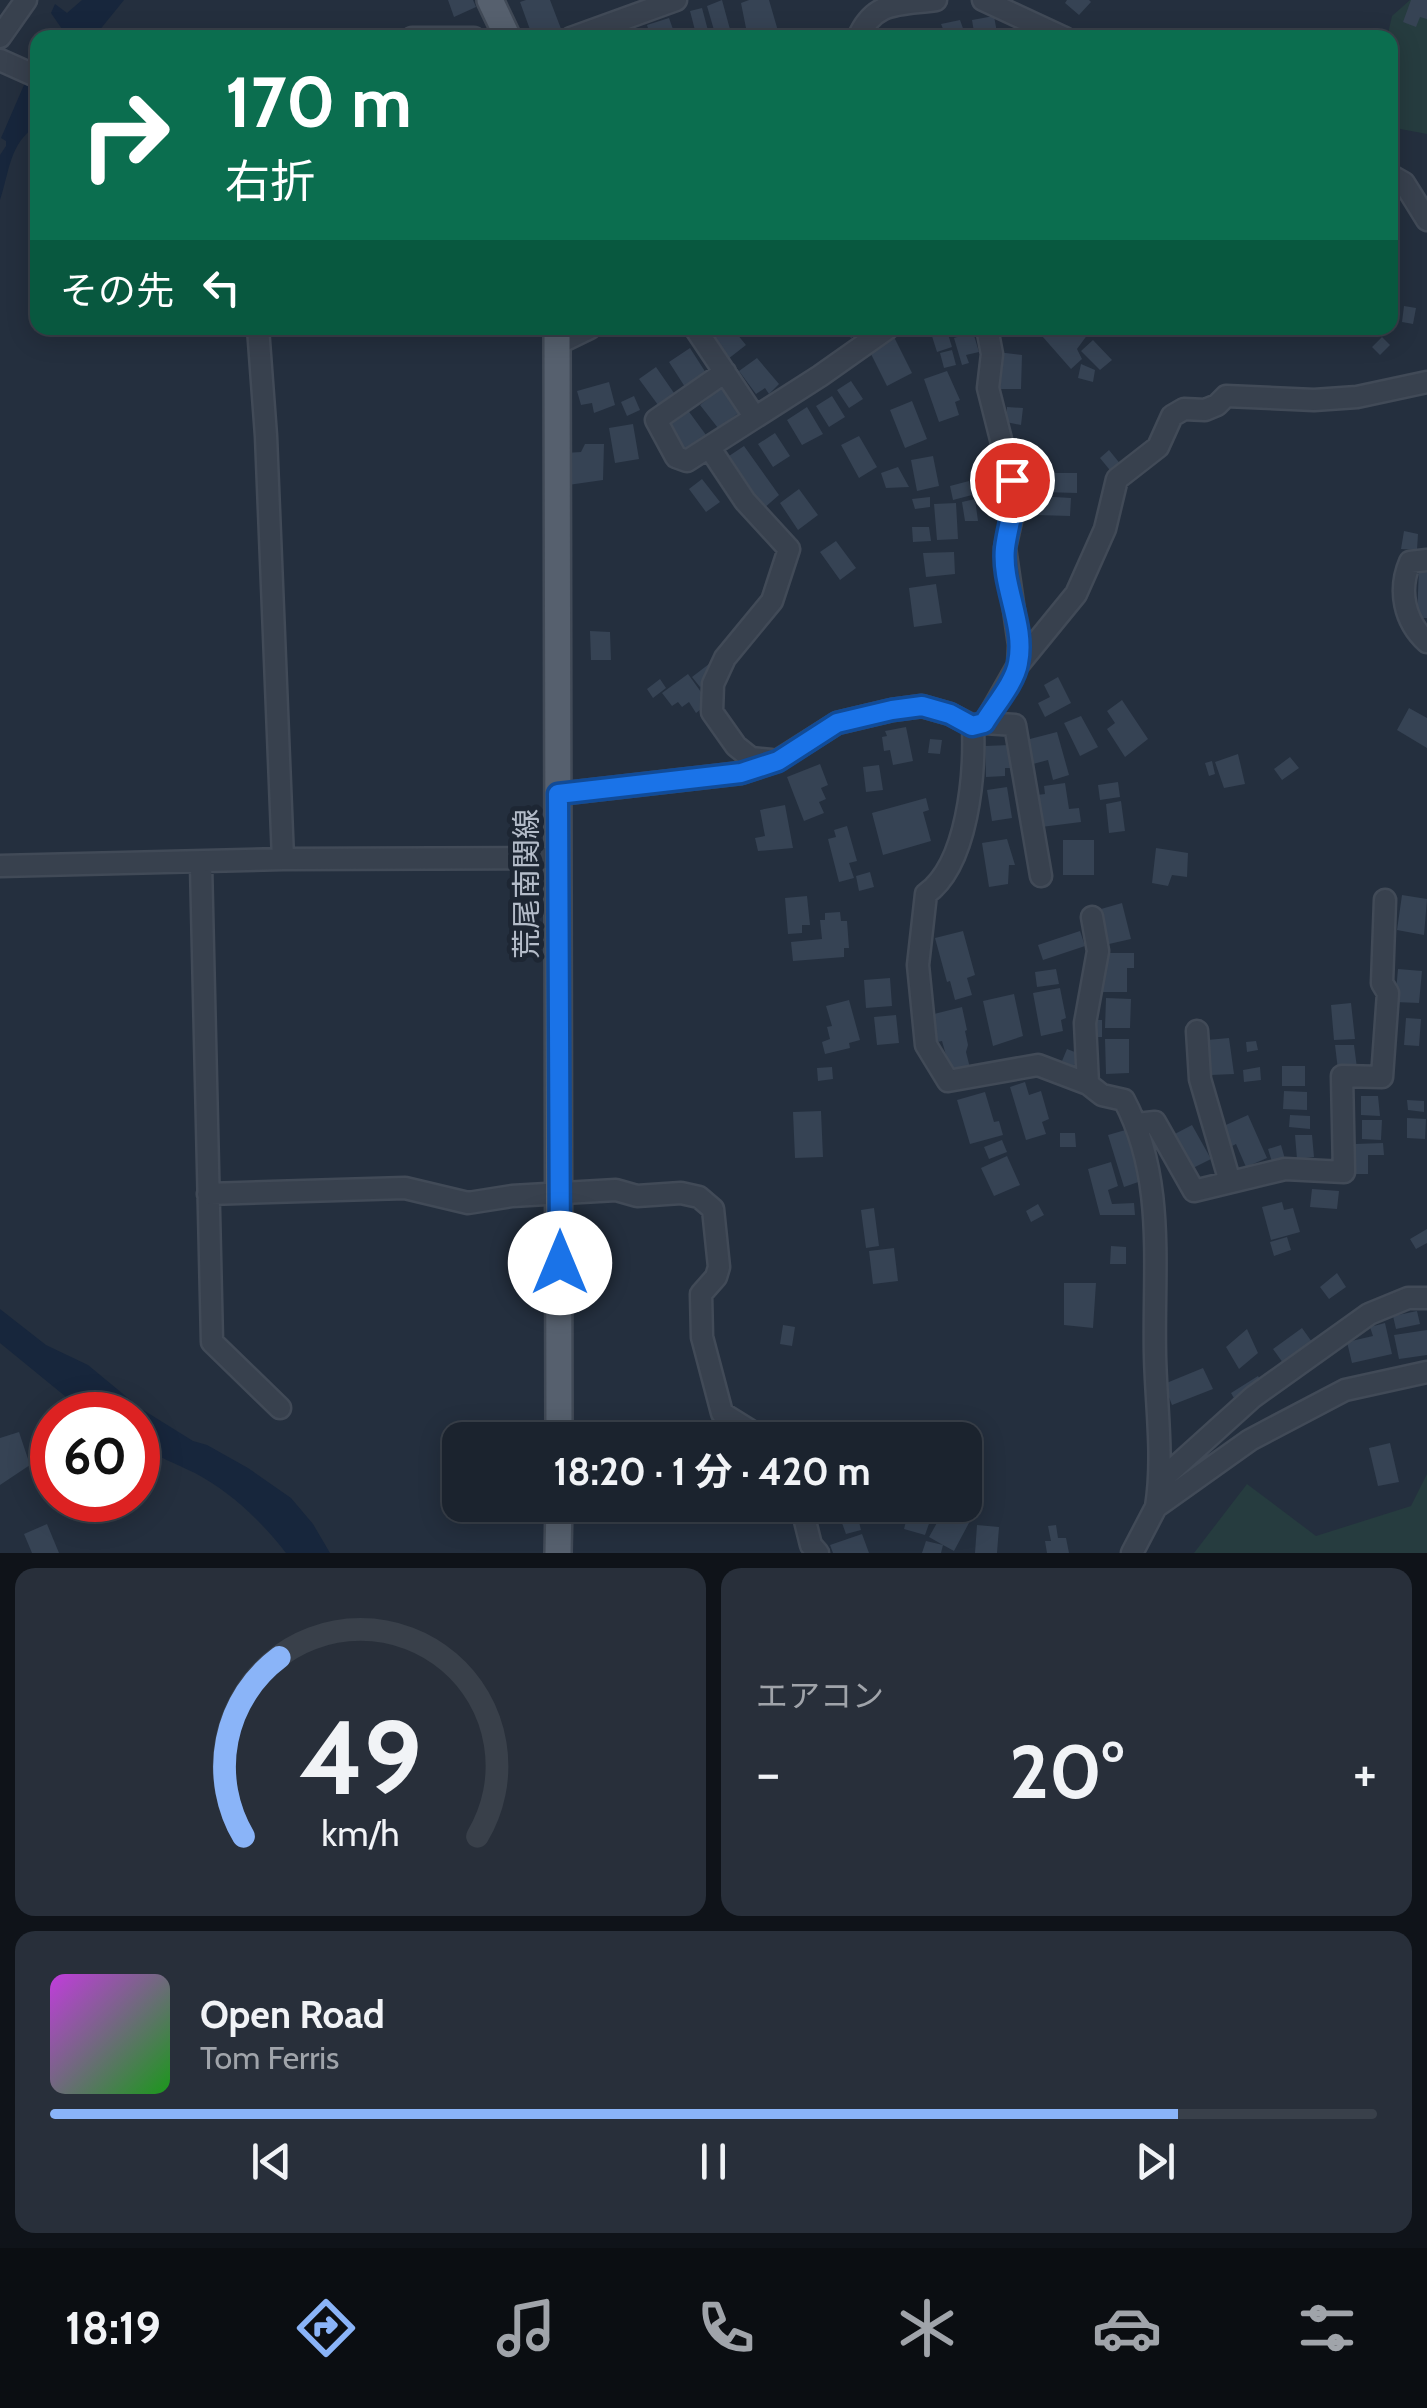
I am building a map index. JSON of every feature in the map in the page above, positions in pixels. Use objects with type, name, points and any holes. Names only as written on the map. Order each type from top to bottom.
[{"type":"main road","points":[[490,0],[504,30]]},
{"type":"main road","name":"荒尾南関線","points":[[557,336],[559,1422]]},
{"type":"main road","points":[[558,1522],[558,1553]]},
{"type":"street","points":[[0,37],[26,0]]},
{"type":"street","points":[[594,30],[676,0]]},
{"type":"street","points":[[862,30],[874,6],[936,0]]},
{"type":"street","points":[[983,0],[1048,30]]},
{"type":"street","points":[[2,61],[30,73]]},
{"type":"street","points":[[1398,179],[1427,220]]},
{"type":"street","points":[[259,335],[283,859]]},
{"type":"street","points":[[699,335],[754,416]]},
{"type":"street","points":[[725,372],[656,420],[676,457],[687,462],[878,335]]},
{"type":"street","points":[[988,335],[992,354],[988,388],[1016,500],[1005,548],[1019,645],[1018,666]]},
{"type":"street","points":[[1132,1553],[1156,1507],[1160,1480],[1154,1188],[1138,1124],[1124,1100],[1102,1095],[1088,1084],[1038,1065],[948,1081],[926,1045],[918,965],[926,894],[940,884],[949,868],[970,800],[978,725],[1018,666],[1076,594],[1105,530],[1117,479],[1158,448],[1172,416],[1184,409],[1205,410],[1226,396],[1314,400],[1356,397],[1427,382]]},
{"type":"street","points":[[709,447],[745,501],[789,549],[772,601],[725,658],[713,684],[712,712],[736,746],[750,758],[778,761]]},
{"type":"street","points":[[1427,560],[1410,562],[1404,576],[1403,598],[1408,616],[1427,642]]},
{"type":"street","points":[[558,794],[741,773],[778,761],[837,723],[922,706],[978,725],[1015,725],[1041,876]]},
{"type":"street","points":[[0,866],[557,858]]},
{"type":"street","points":[[201,864],[212,1342],[280,1408]]},
{"type":"street","points":[[1138,1124],[1155,1122],[1194,1191],[1285,1170],[1344,1172],[1342,1076],[1382,1077],[1388,993],[1382,983],[1385,900]]},
{"type":"street","points":[[1088,1084],[1086,1024],[1098,951],[1092,917]]},
{"type":"street","points":[[1197,1031],[1200,1078],[1230,1182]]},
{"type":"street","points":[[208,1194],[404,1188],[468,1204],[560,1192],[616,1190],[637,1196],[681,1193],[698,1197],[713,1209],[718,1268],[716,1277],[700,1294],[702,1338],[722,1413],[736,1422]]},
{"type":"street","points":[[1160,1480],[1253,1397],[1369,1314],[1408,1298],[1427,1298]]},
{"type":"street","points":[[1156,1507],[1226,1455],[1345,1390],[1427,1372]]},
{"type":"street","points":[[805,1522],[811,1545],[818,1553]]},
{"type":"green space","points":[[1410,0],[1427,0],[1427,134],[1398,129],[1398,30],[1389,30],[1392,16]]},
{"type":"green space","points":[[1427,1474],[1427,1553],[1194,1553],[1247,1484],[1316,1536],[1411,1506]]},
{"type":"water","points":[[82,0],[124,0],[100,30],[62,30],[51,13],[55,4],[67,13]]},
{"type":"water","points":[[30,71],[30,130],[16,149],[0,200],[0,155],[6,146],[1,138]]},
{"type":"water","points":[[0,1309],[46,1345],[88,1365],[121,1392],[60,1392],[0,1343]]},
{"type":"water","points":[[160,1420],[248,1468],[291,1498],[330,1553],[286,1553],[233,1498],[160,1456]]},
{"type":"building","points":[[448,0],[473,0],[476,7],[454,17]]},
{"type":"building","points":[[550,0],[561,30],[530,30],[520,2]]},
{"type":"building","points":[[722,0],[730,30],[714,30],[707,6]]},
{"type":"building","points":[[769,0],[778,30],[746,30],[741,3]]},
{"type":"building","points":[[1411,0],[1427,0],[1427,19],[1420,17],[1416,27],[1403,22]]},
{"type":"building","points":[[1091,2],[1079,15],[1065,3]]},
{"type":"building","points":[[702,8],[708,30],[695,30],[690,11]]},
{"type":"building","points":[[994,16],[997,30],[974,30],[972,20]]},
{"type":"building","points":[[669,18],[673,30],[649,30],[647,25]]},
{"type":"building","points":[[960,20],[964,30],[944,30],[941,24]]},
{"type":"building","points":[[1404,306],[1416,308],[1413,324],[1402,322]]},
{"type":"building","points":[[710,335],[738,335],[746,345],[728,359]]},
{"type":"building","points":[[893,335],[912,373],[887,386],[868,348]]},
{"type":"building","points":[[932,335],[948,335],[952,347],[937,352]]},
{"type":"building","points":[[974,335],[979,352],[966,355],[969,363],[962,365],[954,338]]},
{"type":"building","points":[[1041,335],[1087,335],[1077,349],[1082,359],[1071,369]]},
{"type":"building","points":[[1382,337],[1390,345],[1380,355],[1372,347]]},
{"type":"building","points":[[1093,340],[1112,360],[1100,370],[1081,351]]},
{"type":"building","points":[[690,348],[706,373],[685,387],[669,362]]},
{"type":"building","points":[[952,350],[956,365],[944,368],[940,353]]},
{"type":"building","points":[[997,352],[1022,355],[1021,389],[996,389]]},
{"type":"building","points":[[757,358],[779,384],[769,394],[765,388],[756,394],[739,371]]},
{"type":"building","points":[[1081,364],[1095,370],[1093,382],[1078,378]]},
{"type":"building","points":[[656,367],[674,393],[658,405],[639,379]]},
{"type":"building","points":[[947,371],[960,400],[955,402],[959,415],[939,422],[924,379]]},
{"type":"building","points":[[851,381],[863,399],[849,408],[837,390]]},
{"type":"building","points":[[609,382],[615,405],[594,413],[592,403],[581,405],[577,391]]},
{"type":"building","points":[[721,388],[740,412],[718,428],[700,405]]},
{"type":"building","points":[[634,396],[640,410],[627,416],[621,402]]},
{"type":"building","points":[[832,396],[845,417],[829,427],[816,406]]},
{"type":"building","points":[[912,401],[927,439],[905,448],[890,410]]},
{"type":"building","points":[[807,407],[823,434],[802,445],[787,420]]},
{"type":"building","points":[[1007,407],[1023,408],[1021,425],[1006,422]]},
{"type":"building","points":[[687,409],[706,435],[686,450],[667,423]]},
{"type":"building","points":[[633,424],[639,459],[615,463],[609,428]]},
{"type":"building","points":[[775,433],[790,456],[773,467],[758,444]]},
{"type":"building","points":[[859,436],[877,467],[859,478],[841,445]]},
{"type":"building","points":[[585,444],[604,444],[603,480],[568,485],[565,453],[581,452]]},
{"type":"building","points":[[744,446],[779,495],[763,509],[726,458]]},
{"type":"building","points":[[1109,450],[1122,466],[1113,474],[1100,458]]},
{"type":"building","points":[[933,456],[939,486],[917,491],[911,460]]},
{"type":"building","points":[[1000,462],[1003,484],[976,488],[973,466]]},
{"type":"building","points":[[898,467],[909,487],[886,488],[881,473]]},
{"type":"building","points":[[1044,473],[1077,473],[1077,493],[1043,492]]},
{"type":"building","points":[[702,479],[720,502],[706,512],[689,489]]},
{"type":"building","points":[[969,481],[972,495],[953,500],[950,486]]},
{"type":"building","points":[[799,489],[818,515],[798,530],[780,503]]},
{"type":"building","points":[[1037,496],[1071,498],[1070,516],[1037,515]]},
{"type":"building","points":[[930,497],[930,507],[915,509],[912,499]]},
{"type":"building","points":[[975,499],[978,521],[965,521],[962,502]]},
{"type":"building","points":[[956,503],[958,539],[937,540],[934,504]]},
{"type":"building","points":[[912,527],[929,527],[931,541],[913,542]]},
{"type":"building","points":[[1404,531],[1418,534],[1417,550],[1401,549]]},
{"type":"building","points":[[836,541],[856,568],[840,580],[820,552]]},
{"type":"building","points":[[954,552],[955,574],[926,577],[923,553]]},
{"type":"building","points":[[1419,567],[1427,567],[1427,618],[1417,618]]},
{"type":"building","points":[[936,584],[942,623],[914,627],[909,588]]},
{"type":"building","points":[[590,631],[610,632],[611,660],[591,660]]},
{"type":"building","points":[[709,664],[717,674],[700,687],[692,677]]},
{"type":"building","points":[[688,674],[709,703],[696,713],[689,702],[682,707],[678,702],[672,706],[662,693]]},
{"type":"building","points":[[1058,677],[1071,703],[1045,717],[1038,703],[1050,697],[1044,685]]},
{"type":"building","points":[[660,679],[666,688],[653,698],[647,689]]},
{"type":"building","points":[[1122,700],[1148,739],[1125,757],[1107,729],[1115,723],[1107,711]]},
{"type":"building","points":[[1409,708],[1427,718],[1427,748],[1397,730]]},
{"type":"building","points":[[1081,716],[1098,747],[1080,756],[1064,723]]},
{"type":"building","points":[[906,727],[913,761],[893,765],[890,750],[884,751],[882,737],[887,736],[885,731]]},
{"type":"building","points":[[1057,732],[1069,775],[1053,780],[1048,760],[1033,764],[1026,740]]},
{"type":"building","points":[[930,739],[942,740],[940,754],[928,753]]},
{"type":"building","points":[[1010,745],[1012,768],[1005,768],[1005,776],[986,777],[985,746]]},
{"type":"building","points":[[1238,754],[1245,784],[1224,788],[1215,762]]},
{"type":"building","points":[[1290,757],[1299,768],[1282,780],[1274,769]]},
{"type":"building","points":[[1212,761],[1215,774],[1209,776],[1205,763]]},
{"type":"building","points":[[820,764],[828,785],[821,788],[826,799],[819,802],[824,813],[804,821],[787,777]]},
{"type":"building","points":[[879,765],[883,790],[866,792],[863,767]]},
{"type":"building","points":[[1118,782],[1120,797],[1100,800],[1098,785]]},
{"type":"building","points":[[1065,783],[1069,809],[1079,808],[1081,822],[1041,827],[1037,795],[1045,794],[1044,786]]},
{"type":"building","points":[[1007,787],[1012,818],[992,821],[987,790]]},
{"type":"building","points":[[926,798],[929,810],[923,812],[931,841],[883,855],[872,813]]},
{"type":"building","points":[[1121,801],[1125,831],[1109,833],[1106,804]]},
{"type":"building","points":[[785,805],[793,848],[758,851],[755,838],[765,836],[760,810]]},
{"type":"building","points":[[847,826],[857,861],[849,863],[854,878],[839,882],[828,839],[836,837],[834,830]]},
{"type":"building","points":[[1007,839],[1015,865],[1009,865],[1008,884],[989,887],[982,843]]},
{"type":"building","points":[[1063,840],[1094,840],[1094,875],[1063,875]]},
{"type":"building","points":[[1156,848],[1188,853],[1187,877],[1172,875],[1168,886],[1152,883]]},
{"type":"building","points":[[870,872],[874,887],[859,891],[856,876]]},
{"type":"building","points":[[1402,895],[1427,899],[1424,935],[1397,930]]},
{"type":"building","points":[[807,896],[810,925],[802,925],[802,933],[788,934],[785,898]]},
{"type":"building","points":[[1122,903],[1131,939],[1109,944],[1101,909]]},
{"type":"building","points":[[840,912],[841,921],[847,921],[849,948],[844,948],[844,957],[793,961],[791,942],[822,939],[820,920],[825,920],[825,913]]},
{"type":"building","points":[[963,931],[975,975],[967,978],[972,995],[955,1000],[935,938]]},
{"type":"building","points":[[1080,931],[1085,946],[1043,960],[1038,945]]},
{"type":"building","points":[[1106,953],[1134,953],[1134,968],[1127,968],[1127,992],[1100,992],[1100,970],[1107,970]]},
{"type":"building","points":[[1056,969],[1059,984],[1037,987],[1035,972]]},
{"type":"building","points":[[1398,969],[1422,971],[1419,1003],[1395,1002]]},
{"type":"building","points":[[890,978],[892,1006],[866,1008],[864,980]]},
{"type":"building","points":[[1060,988],[1066,1018],[1061,1020],[1063,1031],[1041,1036],[1033,993]]},
{"type":"building","points":[[1014,994],[1023,1036],[993,1046],[983,1001]]},
{"type":"building","points":[[1106,998],[1131,999],[1130,1028],[1105,1028]]},
{"type":"building","points":[[849,1000],[860,1040],[849,1043],[850,1048],[825,1054],[822,1042],[830,1039],[827,1027],[832,1026],[826,1006]]},
{"type":"building","points":[[1351,1003],[1355,1039],[1334,1040],[1331,1005]]},
{"type":"building","points":[[962,1007],[970,1068],[951,1073],[930,1015]]},
{"type":"building","points":[[896,1015],[899,1043],[877,1045],[874,1017]]},
{"type":"building","points":[[1406,1018],[1421,1019],[1419,1046],[1404,1045]]},
{"type":"building","points":[[1092,1020],[1102,1020],[1102,1037],[1092,1037]]},
{"type":"building","points":[[1229,1038],[1234,1074],[1211,1075],[1207,1040]]},
{"type":"building","points":[[1105,1039],[1129,1039],[1129,1073],[1106,1074]]},
{"type":"building","points":[[1256,1041],[1258,1050],[1247,1052],[1246,1042]]},
{"type":"building","points":[[1335,1045],[1354,1045],[1357,1068],[1338,1070]]},
{"type":"building","points":[[1067,1049],[1080,1054],[1074,1066],[1062,1061]]},
{"type":"building","points":[[1282,1066],[1305,1066],[1305,1086],[1282,1086]]},
{"type":"building","points":[[832,1067],[833,1079],[818,1081],[817,1068]]},
{"type":"building","points":[[1260,1067],[1261,1080],[1244,1082],[1243,1070]]},
{"type":"building","points":[[1025,1082],[1029,1095],[1041,1091],[1049,1119],[1042,1122],[1046,1134],[1026,1140],[1010,1087]]},
{"type":"building","points":[[1284,1091],[1307,1092],[1307,1110],[1283,1109]]},
{"type":"building","points":[[985,1092],[994,1122],[999,1121],[1003,1135],[970,1144],[957,1100]]},
{"type":"building","points":[[1361,1096],[1378,1096],[1380,1116],[1361,1115]]},
{"type":"building","points":[[1407,1100],[1424,1101],[1424,1112],[1408,1110]]},
{"type":"building","points":[[821,1111],[823,1157],[795,1158],[793,1112]]},
{"type":"building","points":[[1248,1115],[1267,1158],[1246,1167],[1236,1144],[1226,1149],[1217,1129]]},
{"type":"building","points":[[1290,1115],[1310,1116],[1310,1129],[1289,1127]]},
{"type":"building","points":[[1407,1118],[1426,1119],[1425,1139],[1407,1138]]},
{"type":"building","points":[[1362,1120],[1382,1120],[1381,1140],[1362,1139]]},
{"type":"building","points":[[1192,1125],[1211,1159],[1189,1170],[1171,1136]]},
{"type":"building","points":[[1129,1129],[1144,1180],[1124,1187],[1108,1135]]},
{"type":"building","points":[[1060,1133],[1075,1133],[1076,1147],[1060,1147]]},
{"type":"building","points":[[1295,1135],[1312,1135],[1314,1157],[1297,1159]]},
{"type":"building","points":[[1002,1140],[1007,1152],[989,1159],[984,1147]]},
{"type":"building","points":[[1383,1143],[1384,1155],[1368,1155],[1368,1174],[1356,1174],[1355,1144]]},
{"type":"building","points":[[1281,1145],[1285,1159],[1272,1162],[1268,1149]]},
{"type":"building","points":[[1007,1156],[1020,1185],[994,1196],[981,1168]]},
{"type":"building","points":[[1111,1162],[1118,1186],[1108,1190],[1112,1204],[1134,1203],[1135,1215],[1100,1215],[1088,1169]]},
{"type":"building","points":[[1312,1189],[1339,1191],[1337,1209],[1310,1207]]},
{"type":"building","points":[[1282,1202],[1284,1210],[1293,1208],[1300,1232],[1271,1240],[1262,1207]]},
{"type":"building","points":[[1038,1204],[1044,1215],[1031,1222],[1026,1211]]},
{"type":"building","points":[[874,1208],[879,1246],[866,1248],[861,1210]]},
{"type":"building","points":[[1427,1229],[1427,1243],[1416,1249],[1410,1239]]},
{"type":"building","points":[[1287,1237],[1291,1250],[1274,1256],[1270,1242]]},
{"type":"building","points":[[1111,1246],[1126,1247],[1126,1264],[1110,1264]]},
{"type":"building","points":[[894,1248],[898,1281],[873,1284],[869,1251]]},
{"type":"building","points":[[1337,1273],[1346,1287],[1329,1299],[1320,1287]]},
{"type":"building","points":[[1064,1283],[1096,1283],[1093,1328],[1064,1325]]},
{"type":"building","points":[[1417,1311],[1420,1324],[1396,1329],[1393,1316]]},
{"type":"building","points":[[1385,1323],[1392,1354],[1352,1363],[1347,1342],[1373,1336],[1370,1327]]},
{"type":"building","points":[[783,1325],[795,1327],[792,1346],[780,1344]]},
{"type":"building","points":[[1302,1328],[1324,1359],[1296,1381],[1273,1349]]},
{"type":"building","points":[[1247,1329],[1258,1353],[1239,1369],[1226,1347]]},
{"type":"building","points":[[1427,1330],[1427,1355],[1399,1359],[1394,1335]]},
{"type":"building","points":[[1203,1368],[1213,1389],[1172,1405],[1164,1384]]},
{"type":"building","points":[[1258,1376],[1271,1397],[1243,1413],[1231,1393]]},
{"type":"building","points":[[19,1432],[30,1465],[0,1485],[0,1438]]},
{"type":"building","points":[[1390,1443],[1399,1482],[1378,1486],[1369,1448]]},
{"type":"building","points":[[859,1522],[861,1530],[846,1534],[842,1523]]},
{"type":"building","points":[[906,1522],[930,1522],[925,1535],[904,1529]]},
{"type":"building","points":[[937,1522],[969,1522],[954,1551],[929,1537]]},
{"type":"building","points":[[47,1524],[59,1553],[32,1553],[24,1534]]},
{"type":"building","points":[[977,1525],[999,1527],[997,1553],[975,1553]]},
{"type":"building","points":[[1056,1525],[1058,1538],[1066,1538],[1069,1553],[1047,1553],[1045,1541],[1051,1541],[1048,1526]]},
{"type":"building","points":[[862,1534],[869,1553],[833,1553],[830,1545]]},
{"type":"building","points":[[926,1541],[943,1545],[941,1553],[922,1553]]},
{"type":"route","points":[[560,1263],[558,794],[741,773],[778,761],[837,723],[892,710],[922,706],[972,726],[984,723],[1018,666],[1019,645],[1005,548],[1016,500],[1012,480]]}]
